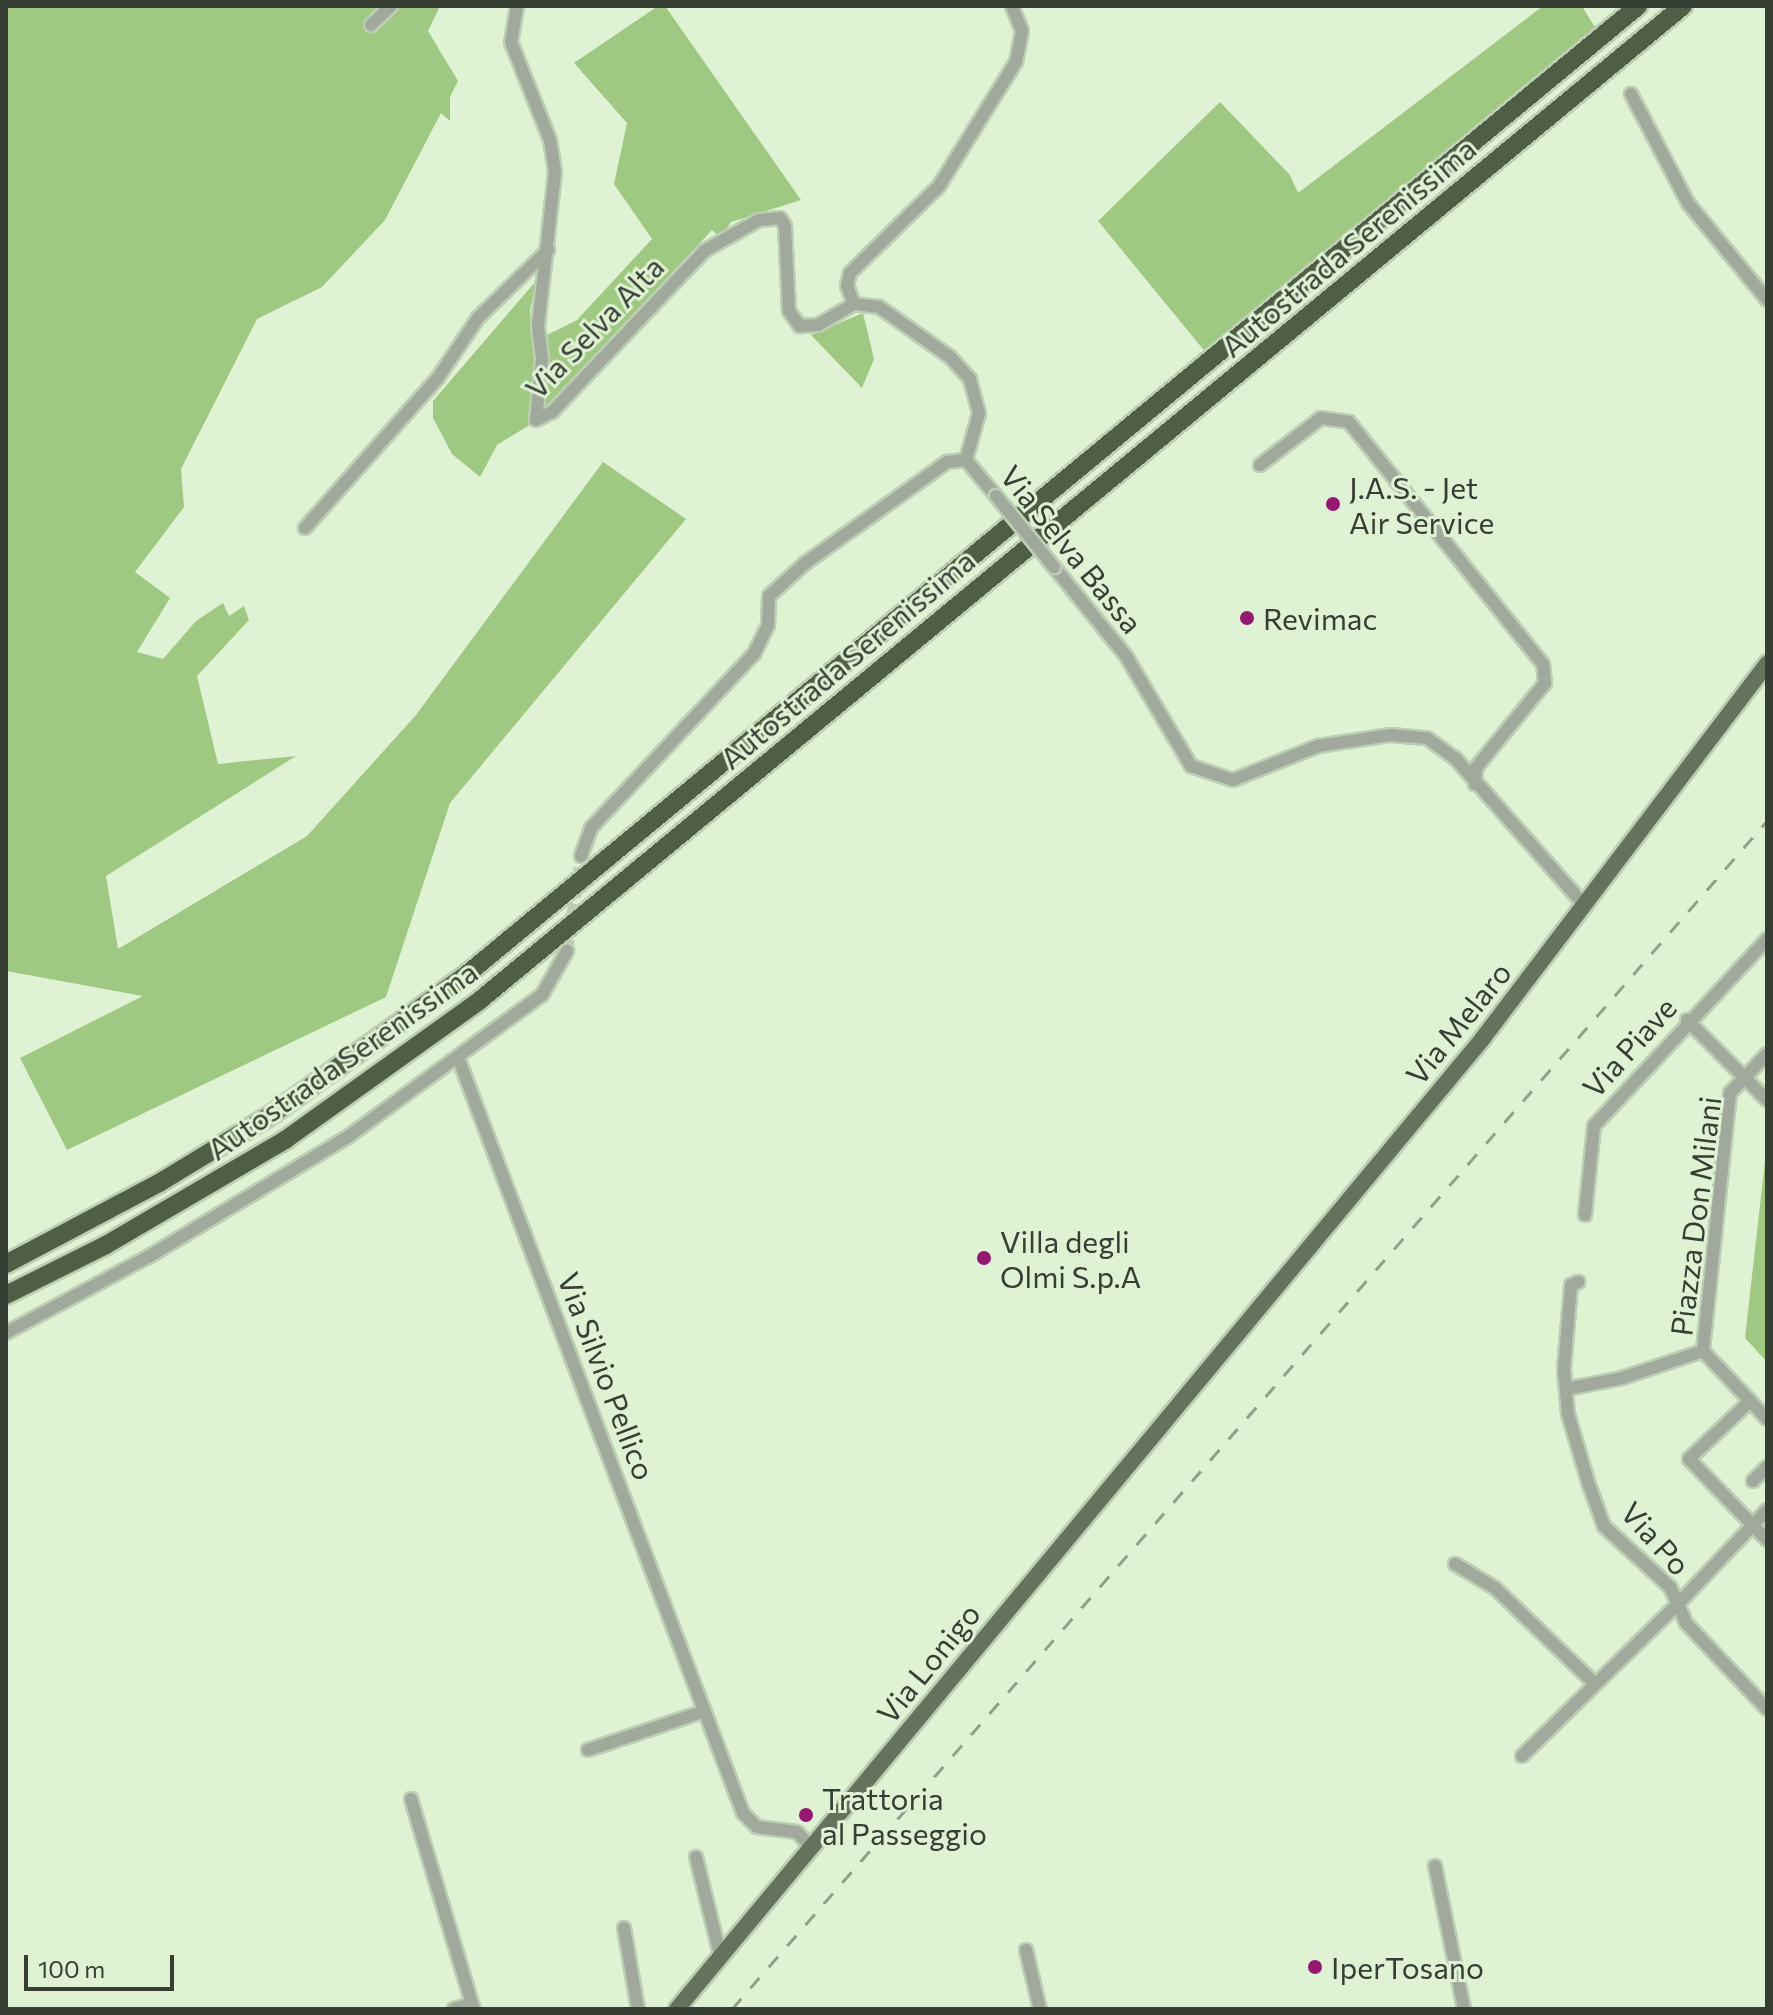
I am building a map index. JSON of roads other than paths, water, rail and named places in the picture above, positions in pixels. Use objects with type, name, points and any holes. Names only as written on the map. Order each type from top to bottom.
[{"type":"highway","name":"Autostrada Serenissima","points":[[6,1264],[159,1183],[274,1113],[466,975],[1638,6]]},
{"type":"highway","name":"Autostrada Serenissima","points":[[6,1295],[106,1245],[237,1170],[343,1101],[479,1001],[1683,6]]},
{"type":"main road","name":"Via Melaro","points":[[1178,1405],[1586,907],[1767,664]]},
{"type":"main road","name":"Via Lonigo","points":[[677,2009],[1178,1405]]},
{"type":"street","points":[[371,25],[391,6]]},
{"type":"street","name":"Via Selva Alta","points":[[517,6],[511,42],[555,160],[538,326],[538,421],[644,319],[704,251],[759,220],[780,218],[785,226],[789,311],[800,326],[818,325],[854,304]]},
{"type":"street","points":[[854,304],[847,286],[850,273],[939,186],[1016,62],[1022,31],[1012,6]]},
{"type":"street","points":[[1631,94],[1688,203],[1767,300]]},
{"type":"street","points":[[305,528],[437,379],[478,318],[548,250]]},
{"type":"street","name":"Via Selva Bassa","points":[[854,304],[879,307],[950,357],[970,379],[979,413],[966,460],[1126,656],[1178,749],[1203,774],[1233,780],[1308,749],[1402,735],[1427,738],[1444,748],[1586,907]]},
{"type":"street","points":[[1260,465],[1321,418],[1349,422],[1543,664],[1545,683],[1476,768],[1475,784]]},
{"type":"street","points":[[581,856],[591,828],[754,654],[768,625],[769,596],[804,564],[947,462],[966,460]]},
{"type":"street","name":"Via Piave","points":[[1585,1215],[1594,1126],[1687,1020],[1767,939]]},
{"type":"street","points":[[6,1333],[283,1177],[459,1060],[542,995],[567,951]]},
{"type":"street","name":"Piazza Don Milani","points":[[1687,1020],[1742,1078],[1730,1093],[1703,1351],[1767,1419]]},
{"type":"street","points":[[1767,1054],[1742,1078],[1767,1100]]},
{"type":"street","name":"Via Silvio Pellico","points":[[459,1060],[743,1813],[757,1827],[797,1832],[812,1848]]},
{"type":"street","name":"Via Po","points":[[1522,1756],[1593,1682],[1678,1604],[1670,1587],[1604,1526],[1568,1414],[1566,1389],[1571,1285],[1578,1282]]},
{"type":"street","points":[[1566,1389],[1622,1378],[1703,1351]]},
{"type":"street","points":[[1750,1401],[1689,1459],[1754,1523],[1767,1540]]},
{"type":"street","points":[[1753,1481],[1767,1467]]},
{"type":"street","points":[[1767,1510],[1678,1604],[1686,1623],[1767,1709]]},
{"type":"street","points":[[1455,1564],[1495,1588],[1593,1682]]},
{"type":"street","points":[[588,1750],[705,1711]]},
{"type":"street","points":[[411,1799],[473,2006],[454,2009]]},
{"type":"street","points":[[696,1857],[720,1955]]},
{"type":"street","points":[[1435,1866],[1464,2009]]},
{"type":"street","points":[[624,1928],[638,2009]]},
{"type":"street","points":[[1026,1950],[1040,2009]]},
{"type":"tunnel","points":[[567,951],[581,856]]},
{"type":"railway","points":[[732,2009],[1767,821]]},
{"type":"place","name":"J.A.S. - Jet Air Service","points":[[1333,504]]},
{"type":"place","name":"Revimac","points":[[1247,618]]},
{"type":"place","name":"Villa degli Olmi S.p.A","points":[[984,1258]]},
{"type":"place","name":"Trattoria al Passeggio","points":[[806,1815]]},
{"type":"place","name":"IperTosano","points":[[1315,1967]]}]
